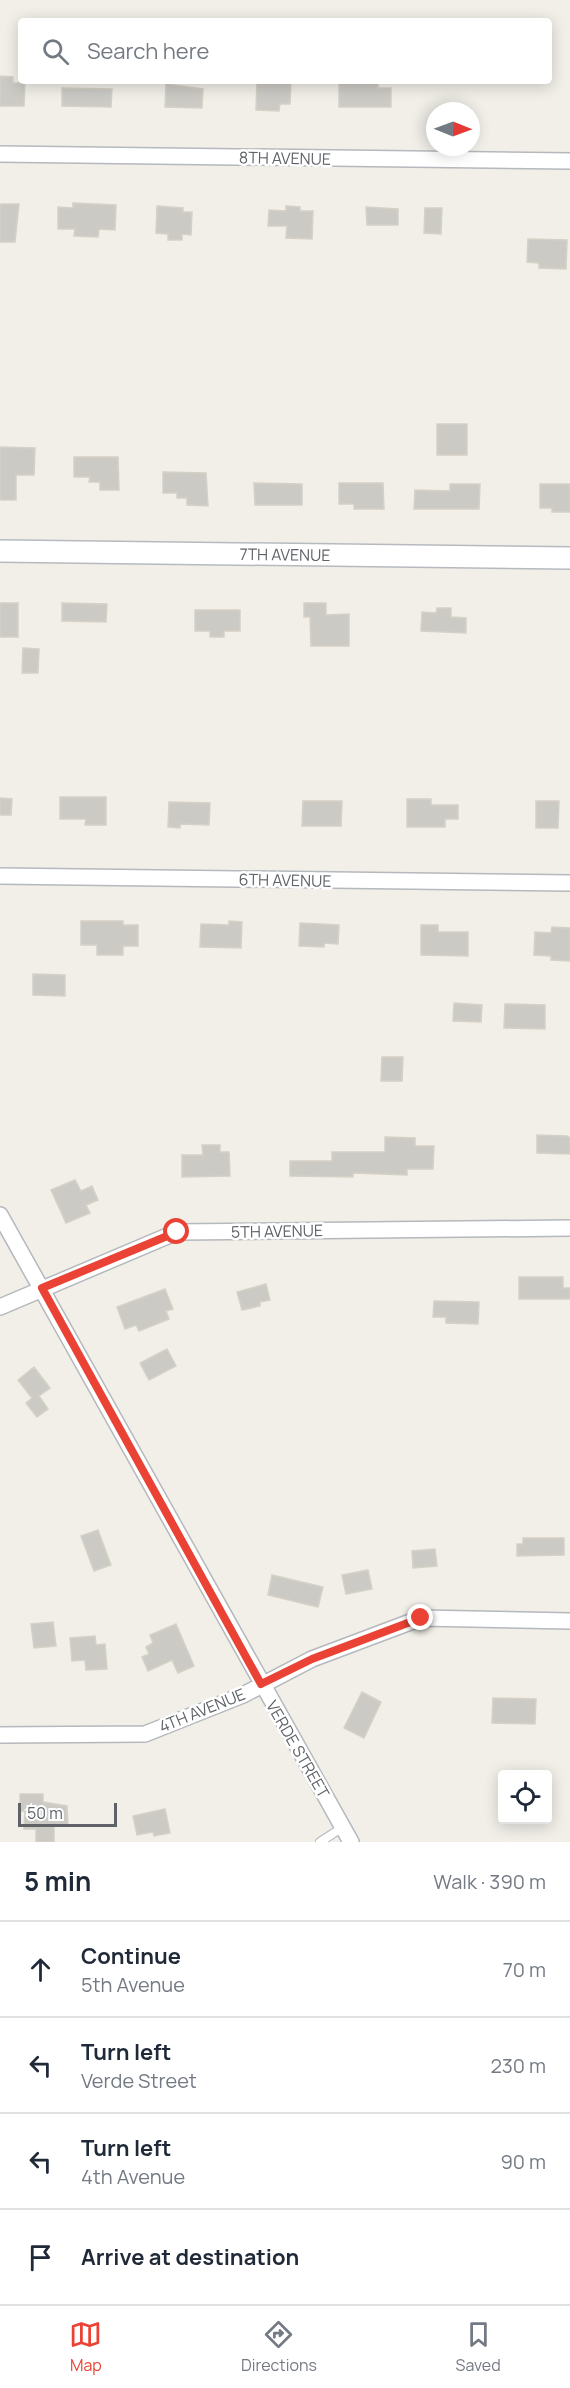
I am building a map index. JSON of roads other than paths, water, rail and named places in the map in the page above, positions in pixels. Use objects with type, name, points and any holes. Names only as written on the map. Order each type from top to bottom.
[{"type":"street","name":"8TH AVENUE","points":[[0,154],[570,161]]},
{"type":"street","name":"7TH AVENUE","points":[[0,551],[570,558]]},
{"type":"street","name":"6TH AVENUE","points":[[0,876],[570,883]]},
{"type":"street","name":"VERDE STREET","points":[[0,1215],[351,1842]]},
{"type":"street","name":"5TH AVENUE","points":[[0,1307],[177,1232],[570,1227]]},
{"type":"street","name":"4TH AVENUE","points":[[0,1735],[145,1734],[243,1695],[312,1659],[421,1618],[570,1621]]},
{"type":"lane","points":[[324,1841],[343,1827]]}]
